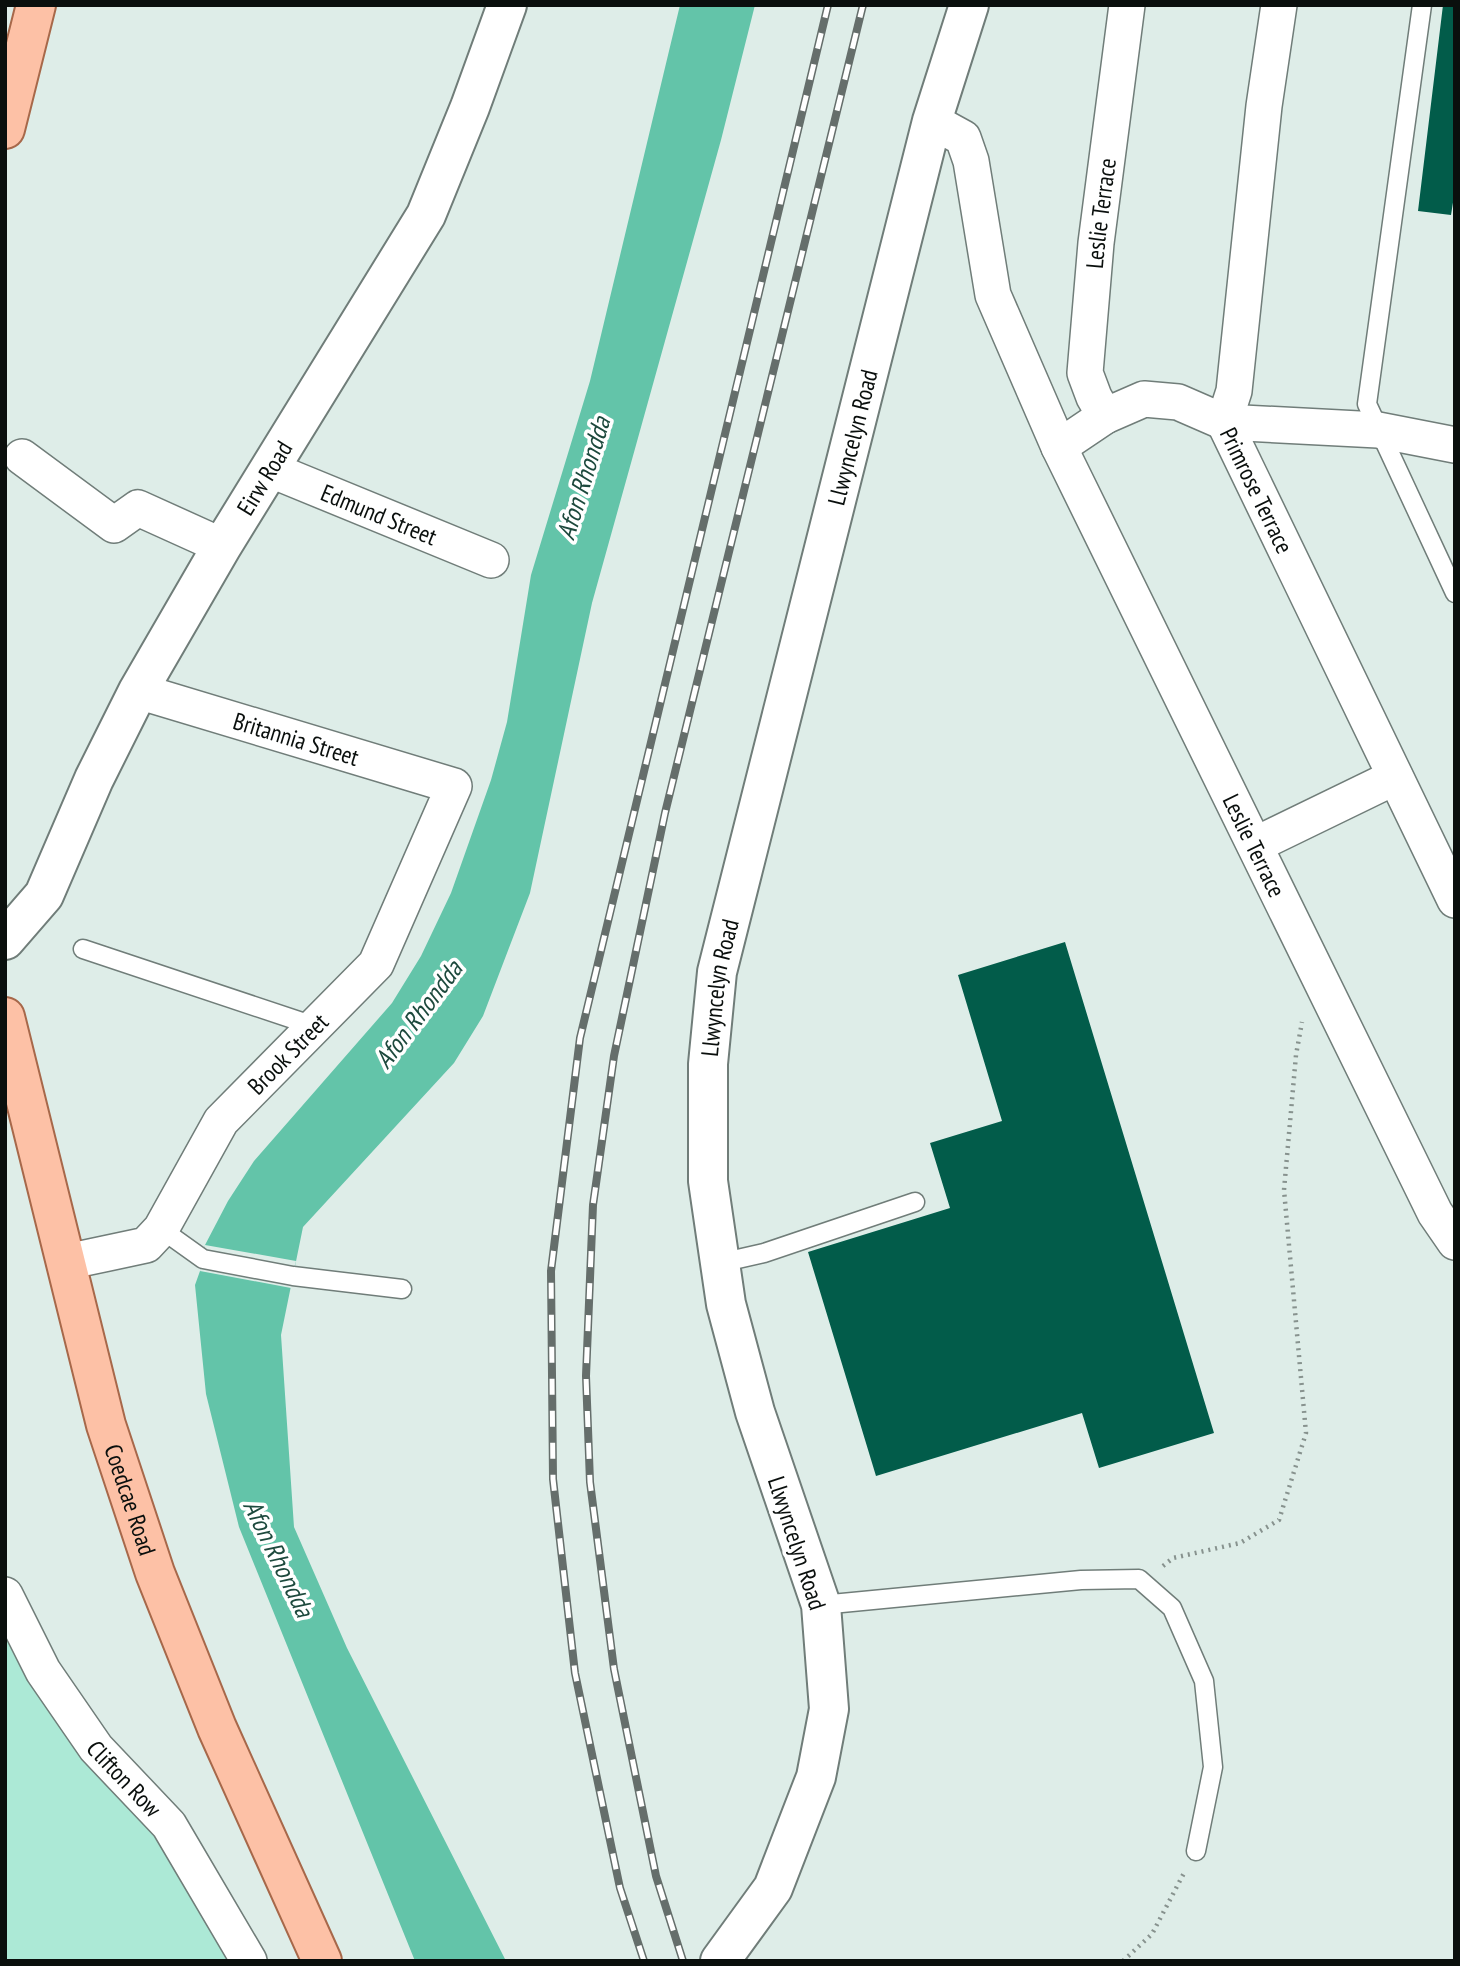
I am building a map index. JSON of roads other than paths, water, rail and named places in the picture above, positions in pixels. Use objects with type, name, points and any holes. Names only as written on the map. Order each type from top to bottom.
[{"type":"main road","points":[[5,129],[36,5]]},
{"type":"main road","name":"Eirw Road","points":[[5,940],[44,895],[94,779],[138,691],[222,546],[362,323],[426,215],[470,107],[507,5]]},
{"type":"main road","name":"Llwyncelyn Road","points":[[720,1961],[773,1888],[816,1777],[829,1709],[821,1605],[755,1412],[726,1304],[708,1181],[708,1063],[717,972],[932,121],[969,5]]},
{"type":"main road","name":"Coedcae Road","points":[[5,1017],[106,1425],[155,1573],[217,1728],[322,1961]]},
{"type":"street","name":"Leslie Terrace","points":[[1105,416],[1085,373],[1096,243],[1127,5]]},
{"type":"street","name":"Primrose Terrace","points":[[1279,5],[1264,106],[1234,391],[1224,422],[1455,900]]},
{"type":"street","name":"Leslie Terrace","points":[[932,121],[963,138],[971,161],[993,295],[1059,447],[1255,845],[1445,1208],[1455,1242]]},
{"type":"street","points":[[1059,447],[1105,416],[1144,399],[1178,402],[1224,422],[1378,430],[1455,444]]},
{"type":"street","points":[[22,457],[114,525],[138,508],[222,546]]},
{"type":"street","name":"Edmund Street","points":[[269,469],[491,559]]},
{"type":"street","name":"Britannia Street","points":[[138,691],[454,786]]},
{"type":"street","points":[[1255,845],[1395,778]]},
{"type":"street","name":"Brook Street","points":[[66,1262],[146,1245],[161,1229],[221,1121],[376,964],[454,786]]},
{"type":"street","name":"Clifton Row","points":[[5,1595],[43,1671],[96,1748],[169,1825],[249,1961]]},
{"type":"lane","points":[[1422,5],[1367,404],[1455,593]]},
{"type":"lane","points":[[83,949],[314,1026]]},
{"type":"lane","points":[[720,1263],[764,1252],[915,1202]]},
{"type":"lane","points":[[161,1229],[202,1259],[293,1276],[402,1289]]},
{"type":"lane","points":[[821,1605],[1081,1580],[1139,1579],[1172,1608],[1204,1681],[1213,1767],[1196,1851]]},
{"type":"water","name":"Afon Rhondda","points":[[680,5],[755,5],[721,140],[592,603],[530,893],[483,1016],[454,1063],[303,1227],[281,1335],[294,1527],[347,1648],[506,1961],[415,1961],[239,1527],[206,1394],[195,1285],[205,1245],[228,1201],[254,1161],[392,1003],[421,956],[451,893],[491,780],[507,722],[531,575],[590,381]]},
{"type":"railway","points":[[644,1961],[620,1888],[575,1673],[553,1479],[551,1271],[580,1038],[828,5]]},
{"type":"railway","points":[[683,1961],[656,1876],[614,1669],[590,1482],[586,1376],[593,1205],[614,1056],[665,813],[863,5]]}]
